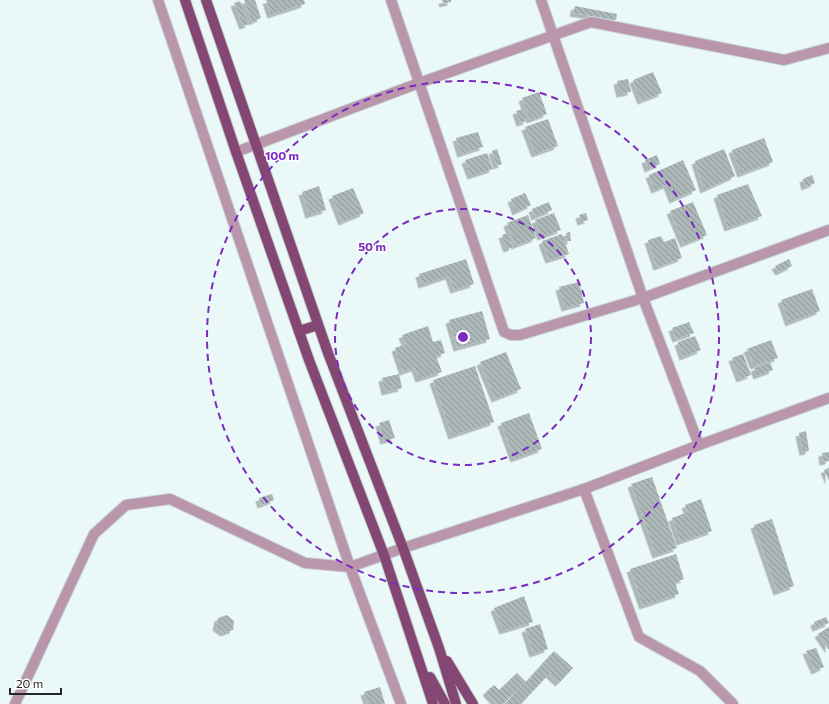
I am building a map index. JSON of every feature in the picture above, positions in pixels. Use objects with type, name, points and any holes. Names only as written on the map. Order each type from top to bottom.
[{"type":"main road","points":[[184,0],[299,331],[384,555],[418,654],[433,704]]},
{"type":"main road","points":[[206,0],[318,325],[403,548],[439,648],[456,704]]},
{"type":"main road","points":[[299,331],[318,325]]},
{"type":"main road","points":[[439,648],[473,704]]},
{"type":"main road","points":[[418,654],[445,704]]},
{"type":"street","points":[[158,0],[350,567],[401,704]]},
{"type":"street","points":[[391,0],[504,332],[520,336],[643,298],[829,230]]},
{"type":"street","points":[[541,0],[643,298],[699,444]]},
{"type":"street","points":[[236,152],[419,83],[553,34],[591,22],[784,60],[829,48]]},
{"type":"street","points":[[15,704],[94,534],[126,505],[170,499],[305,562],[350,567],[403,548],[584,489],[699,444],[829,398]]},
{"type":"street","points":[[584,489],[639,637],[700,671],[733,704]]},
{"type":"building","points":[[244,0],[255,0],[261,18],[252,22]]},
{"type":"building","points":[[266,0],[304,0],[305,4],[271,15]]},
{"type":"building","points":[[442,0],[451,0],[451,2],[443,4]]},
{"type":"building","points":[[240,1],[249,24],[243,26],[234,3]]},
{"type":"building","points":[[575,6],[617,14],[616,20],[573,13]]},
{"type":"building","points":[[653,72],[662,93],[641,101],[633,80]]},
{"type":"building","points":[[628,79],[631,92],[620,94],[617,81]]},
{"type":"building","points":[[539,92],[547,114],[530,120],[522,98]]},
{"type":"building","points":[[523,109],[527,121],[520,123],[516,111]]},
{"type":"building","points":[[548,119],[558,146],[535,154],[525,127]]},
{"type":"building","points":[[478,132],[483,147],[461,154],[456,138]]},
{"type":"building","points":[[764,138],[773,162],[741,174],[732,150]]},
{"type":"building","points":[[497,149],[502,164],[497,166],[492,151]]},
{"type":"building","points":[[724,149],[735,176],[704,190],[695,161]]},
{"type":"building","points":[[487,153],[493,169],[471,176],[465,160]]},
{"type":"building","points":[[657,155],[660,164],[648,169],[645,160]]},
{"type":"building","points":[[683,160],[696,190],[673,200],[667,185],[655,190],[649,175]]},
{"type":"building","points":[[812,175],[815,183],[805,187],[803,179]]},
{"type":"building","points":[[748,184],[762,216],[728,228],[717,195]]},
{"type":"building","points":[[319,186],[326,210],[309,215],[302,192]]},
{"type":"building","points":[[353,188],[364,213],[342,222],[332,196]]},
{"type":"building","points":[[525,193],[531,205],[516,212],[511,199]]},
{"type":"building","points":[[549,202],[552,210],[535,217],[532,209]]},
{"type":"building","points":[[693,202],[707,235],[684,244],[670,211]]},
{"type":"building","points":[[554,213],[561,230],[541,237],[535,220]]},
{"type":"building","points":[[586,213],[588,220],[581,222],[579,215]]},
{"type":"building","points":[[528,215],[536,238],[515,246],[507,223]]},
{"type":"building","points":[[570,232],[571,241],[567,241],[566,233]]},
{"type":"building","points":[[508,233],[513,247],[507,249],[502,235]]},
{"type":"building","points":[[562,234],[569,254],[549,260],[542,241]]},
{"type":"building","points":[[661,236],[664,242],[675,238],[682,258],[657,267],[648,240]]},
{"type":"building","points":[[466,259],[474,284],[454,290],[449,276],[422,285],[419,274]]},
{"type":"building","points":[[789,259],[792,266],[779,272],[775,266]]},
{"type":"building","points":[[579,282],[584,303],[565,308],[559,287]]},
{"type":"building","points":[[812,289],[820,311],[789,323],[781,300]]},
{"type":"building","points":[[482,311],[490,339],[457,348],[449,320]]},
{"type":"building","points":[[689,322],[694,333],[676,339],[672,328]]},
{"type":"building","points":[[428,326],[433,342],[441,340],[445,353],[436,356],[442,372],[419,379],[415,368],[403,372],[395,348],[406,344],[402,335]]},
{"type":"building","points":[[695,336],[701,350],[683,357],[678,342]]},
{"type":"building","points":[[771,340],[778,358],[754,366],[747,349]]},
{"type":"building","points":[[506,352],[521,389],[495,399],[480,362]]},
{"type":"building","points":[[743,354],[751,375],[740,379],[732,358]]},
{"type":"building","points":[[770,362],[773,370],[757,376],[754,368]]},
{"type":"building","points":[[475,366],[494,422],[452,436],[433,380]]},
{"type":"building","points":[[399,374],[402,388],[385,392],[382,378]]},
{"type":"building","points":[[529,413],[542,449],[514,459],[501,423]]},
{"type":"building","points":[[389,420],[395,438],[384,441],[379,423]]},
{"type":"building","points":[[806,431],[809,451],[803,452],[799,433]]},
{"type":"building","points":[[829,452],[829,461],[823,462],[822,453]]},
{"type":"building","points":[[829,468],[829,481],[824,470]]},
{"type":"building","points":[[652,477],[677,548],[656,555],[631,484]]},
{"type":"building","points":[[272,494],[274,500],[261,505],[259,498]]},
{"type":"building","points":[[701,499],[712,531],[680,542],[672,518],[688,512],[685,505]]},
{"type":"building","points":[[772,519],[794,586],[777,592],[754,525]]},
{"type":"building","points":[[676,554],[684,579],[675,582],[679,594],[643,606],[630,569]]},
{"type":"building","points":[[524,596],[533,622],[503,631],[494,608]]},
{"type":"building","points":[[227,615],[234,621],[233,630],[224,633],[216,627],[218,618]]},
{"type":"building","points":[[826,617],[829,623],[816,628],[814,622]]},
{"type":"building","points":[[540,624],[548,649],[533,654],[525,629]]},
{"type":"building","points":[[829,627],[829,650],[818,634]]},
{"type":"building","points":[[816,648],[824,667],[815,671],[806,651]]},
{"type":"building","points":[[554,651],[573,668],[559,683],[549,674],[521,704],[505,704],[522,685],[503,704],[497,704],[486,692],[494,685],[499,690],[517,673],[526,682]]},
{"type":"building","points":[[380,687],[385,704],[368,704],[364,692]]}]
